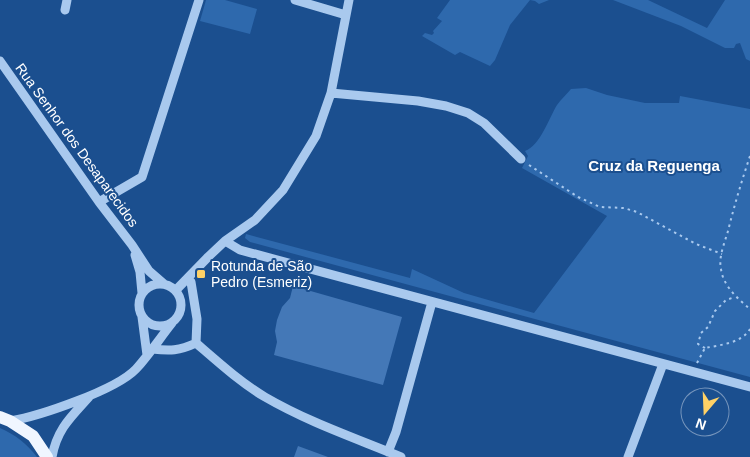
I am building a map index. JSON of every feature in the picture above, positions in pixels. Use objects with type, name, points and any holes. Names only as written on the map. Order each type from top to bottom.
[{"type":"main road","points":[[5,419],[33,436],[47,457]]},
{"type":"street","points":[[65,10],[67,0]]},
{"type":"street","points":[[99,202],[142,177],[199,0]]},
{"type":"street","points":[[295,0],[346,15]]},
{"type":"street","points":[[176,290],[225,241],[255,220],[283,190],[316,136],[331,93],[349,0]]},
{"type":"street","name":"Rua Senhor dos Desaparecidos","points":[[0,60],[99,202],[132,245],[148,271],[164,284]]},
{"type":"street","points":[[331,93],[418,101],[446,106],[468,113],[484,123],[521,159]]},
{"type":"street","points":[[225,241],[240,250],[750,387]]},
{"type":"street","name":"Rua Senhor dos Desaparecidos","points":[[132,245],[140,272],[142,293]]},
{"type":"street","points":[[190,282],[197,319],[196,343]]},
{"type":"street","points":[[5,419],[25,419],[90,395],[119,382],[136,370],[181,312],[182,304],[176,290],[164,284],[148,287],[142,293],[139,305],[149,352]]},
{"type":"street","points":[[388,452],[396,432],[432,302]]},
{"type":"street","points":[[142,317],[148,323],[156,326],[172,324]]},
{"type":"street","points":[[149,352],[182,350],[196,343]]},
{"type":"street","points":[[196,343],[264,396],[316,423],[401,457]]},
{"type":"street","points":[[628,457],[663,364]]},
{"type":"street","points":[[52,457],[55,443],[65,422],[90,395]]},
{"type":"path","points":[[750,156],[735,200],[720,269],[726,283],[736,297],[750,310]]},
{"type":"path","points":[[521,159],[539,173],[578,197],[600,207],[624,208],[637,212],[696,244],[722,254]]},
{"type":"path","points":[[736,297],[726,300],[715,311],[708,326],[701,334],[698,344],[705,348],[731,343],[748,333],[750,329]]},
{"type":"path","points":[[694,372],[697,361],[705,348]]},
{"type":"shaded area","points":[[206,0],[225,0],[257,9],[250,34],[200,21]]},
{"type":"shaded area","points":[[450,0],[530,0],[510,25],[495,60],[490,66],[460,52],[455,55],[422,36],[425,33],[432,35],[434,33],[433,31],[442,21],[437,18]]},
{"type":"shaded area","points":[[530,0],[549,0],[539,4]]},
{"type":"shaded area","points":[[613,0],[648,0],[707,28],[725,0],[750,0],[750,61],[746,59],[740,43],[736,44],[734,48],[725,48],[681,26]]},
{"type":"shaded area","points":[[586,88],[607,95],[645,103],[679,103],[680,96],[750,109],[750,377],[250,242],[245,238],[246,234],[410,278],[412,269],[464,293],[534,313],[607,216],[522,168],[528,156],[525,151],[540,138],[559,103],[571,89]]},
{"type":"shaded area","points":[[0,428],[21,440],[37,457],[0,457]]},
{"type":"building","points":[[293,286],[402,317],[383,385],[274,355],[277,342],[275,331],[277,320],[282,307],[290,298]]},
{"type":"building","points":[[298,446],[328,457],[294,457]]},
{"type":"place","name":"Rotunda de São Pedro (Esmeriz)","points":[[201,274]]},
{"type":"district","name":"Cruz da Reguenga","points":[[654,165]]}]
